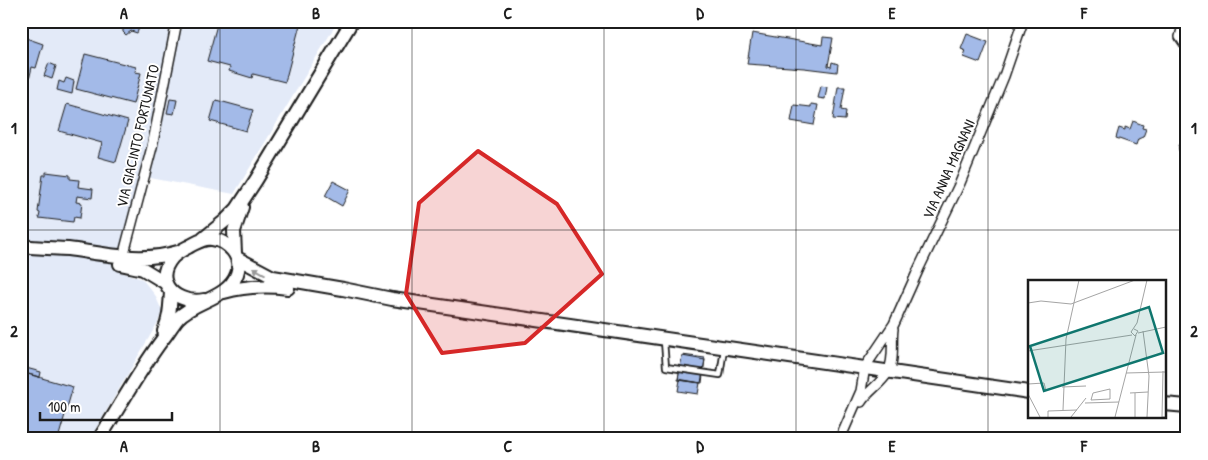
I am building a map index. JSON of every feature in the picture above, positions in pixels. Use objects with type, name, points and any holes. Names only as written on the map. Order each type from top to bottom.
[{"type":"main road","points":[[23,246],[50,247],[123,257],[150,258],[178,252],[203,239],[237,210],[352,21]]},
{"type":"main road","points":[[224,292],[237,274],[234,231],[237,220],[256,180]]},
{"type":"main road","points":[[203,239],[222,242],[236,256],[273,277],[392,299],[1028,392]]},
{"type":"main road","points":[[23,246],[49,253],[130,265],[143,269],[169,287],[180,298],[189,301],[204,300]]},
{"type":"main road","points":[[152,354],[168,322],[169,287],[167,268],[178,252]]},
{"type":"main road","points":[[99,439],[152,354],[178,318],[204,300],[224,292],[268,285],[342,297],[392,299]]},
{"type":"main road","points":[[1166,404],[1187,406]]},
{"type":"main road","points":[[1166,412],[1187,414]]},
{"type":"street","name":"VIA GIACINTO FORTUNATO","points":[[123,257],[152,147],[177,21]]},
{"type":"street","name":"VIA ANNA MAGNANI","points":[[865,367],[877,352],[894,324],[960,183],[1004,76],[1022,21]]},
{"type":"street","points":[[1184,21],[1180,37],[1187,47]]},
{"type":"street","name":"VIA ANNA MAGNANI","points":[[888,371],[894,324]]},
{"type":"street","points":[[840,439],[861,391],[865,367]]},
{"type":"street","points":[[851,417],[867,393],[888,371]]},
{"type":"lane","points":[[664,339],[666,367],[720,375],[724,347]]},
{"type":"highlighted area","points":[[478,151],[557,204],[602,274],[525,343],[442,353],[406,294],[419,203]]},
{"type":"shaded area","points":[[21,21],[338,21],[234,194],[140,176],[115,270],[142,279],[155,295],[162,311],[158,322],[90,439],[21,439]]},
{"type":"building","points":[[98,21],[140,21],[142,26],[137,33],[131,31],[126,35],[123,29],[97,23]]},
{"type":"building","points":[[218,21],[301,21],[285,82],[253,74],[252,78],[229,71],[230,67],[207,61]]},
{"type":"building","points":[[788,21],[816,21],[816,26],[788,23]]},
{"type":"building","points":[[752,33],[822,45],[823,37],[833,38],[828,66],[831,67],[832,62],[838,64],[837,72],[747,64]]},
{"type":"building","points":[[967,34],[988,42],[980,63],[964,57],[966,51],[961,49]]},
{"type":"building","points":[[26,38],[43,44],[36,68],[32,67],[29,80],[25,78],[21,92],[21,45],[25,45]]},
{"type":"building","points":[[85,54],[136,67],[135,72],[141,73],[133,104],[76,89]]},
{"type":"building","points":[[49,63],[56,66],[52,79],[44,76]]},
{"type":"building","points":[[66,78],[74,81],[72,94],[57,90],[59,81],[64,83]]},
{"type":"building","points":[[821,86],[827,87],[825,99],[818,98]]},
{"type":"building","points":[[838,87],[845,87],[841,110],[846,111],[845,120],[833,119]]},
{"type":"building","points":[[170,99],[177,100],[174,114],[167,113]]},
{"type":"building","points":[[216,100],[253,110],[246,131],[210,121]]},
{"type":"building","points":[[67,104],[128,121],[116,162],[98,157],[102,143],[59,131]]},
{"type":"building","points":[[811,104],[818,105],[814,125],[791,121],[794,105],[811,107]]},
{"type":"building","points":[[1133,121],[1143,125],[1142,128],[1146,129],[1143,137],[1138,139],[1136,145],[1116,138],[1119,128],[1125,130],[1125,127],[1130,129]]},
{"type":"building","points":[[46,172],[70,175],[70,179],[79,180],[78,187],[93,189],[92,198],[77,196],[76,202],[82,203],[80,218],[74,217],[73,222],[39,218],[40,213],[38,212],[43,175],[46,175]]},
{"type":"building","points":[[333,181],[350,190],[342,206],[325,196]]},
{"type":"building","points":[[682,355],[705,358],[702,383],[678,380]]},
{"type":"building","points":[[682,356],[705,360],[701,383],[678,379]]},
{"type":"building","points":[[26,368],[41,372],[40,377],[24,373]]},
{"type":"building","points":[[21,372],[73,387],[58,439],[21,439]]},
{"type":"building","points":[[680,380],[700,383],[698,394],[678,391]]}]
